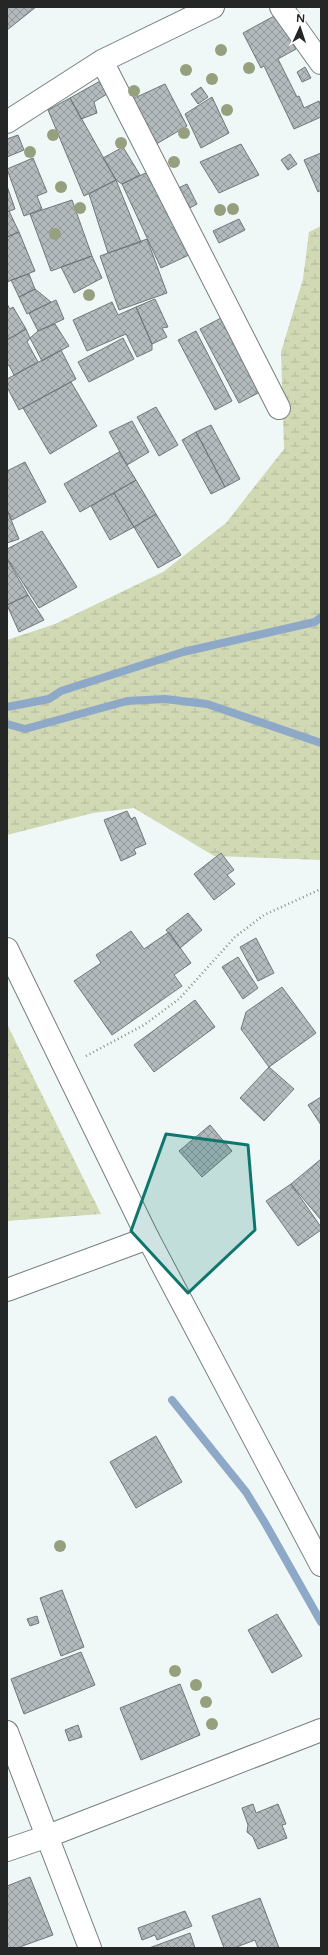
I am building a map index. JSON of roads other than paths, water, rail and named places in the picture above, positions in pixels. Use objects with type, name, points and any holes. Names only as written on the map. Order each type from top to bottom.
[{"type":"street","points":[[7,122],[102,61],[213,7]]},
{"type":"street","points":[[281,7],[321,63]]},
{"type":"street","points":[[102,61],[279,408]]},
{"type":"street","points":[[7,949],[148,1238],[321,1566]]},
{"type":"street","points":[[7,1290],[148,1238]]},
{"type":"street","points":[[7,1850],[48,1836],[321,1730]]},
{"type":"street","points":[[7,1732],[90,1948]]},
{"type":"waterway","points":[[7,707],[49,699],[61,691],[183,652],[315,622],[321,617]]},
{"type":"waterway","points":[[7,724],[25,729],[127,701],[165,699],[207,704],[321,743]]},
{"type":"waterway","points":[[172,1400],[246,1492],[321,1622]]}]
